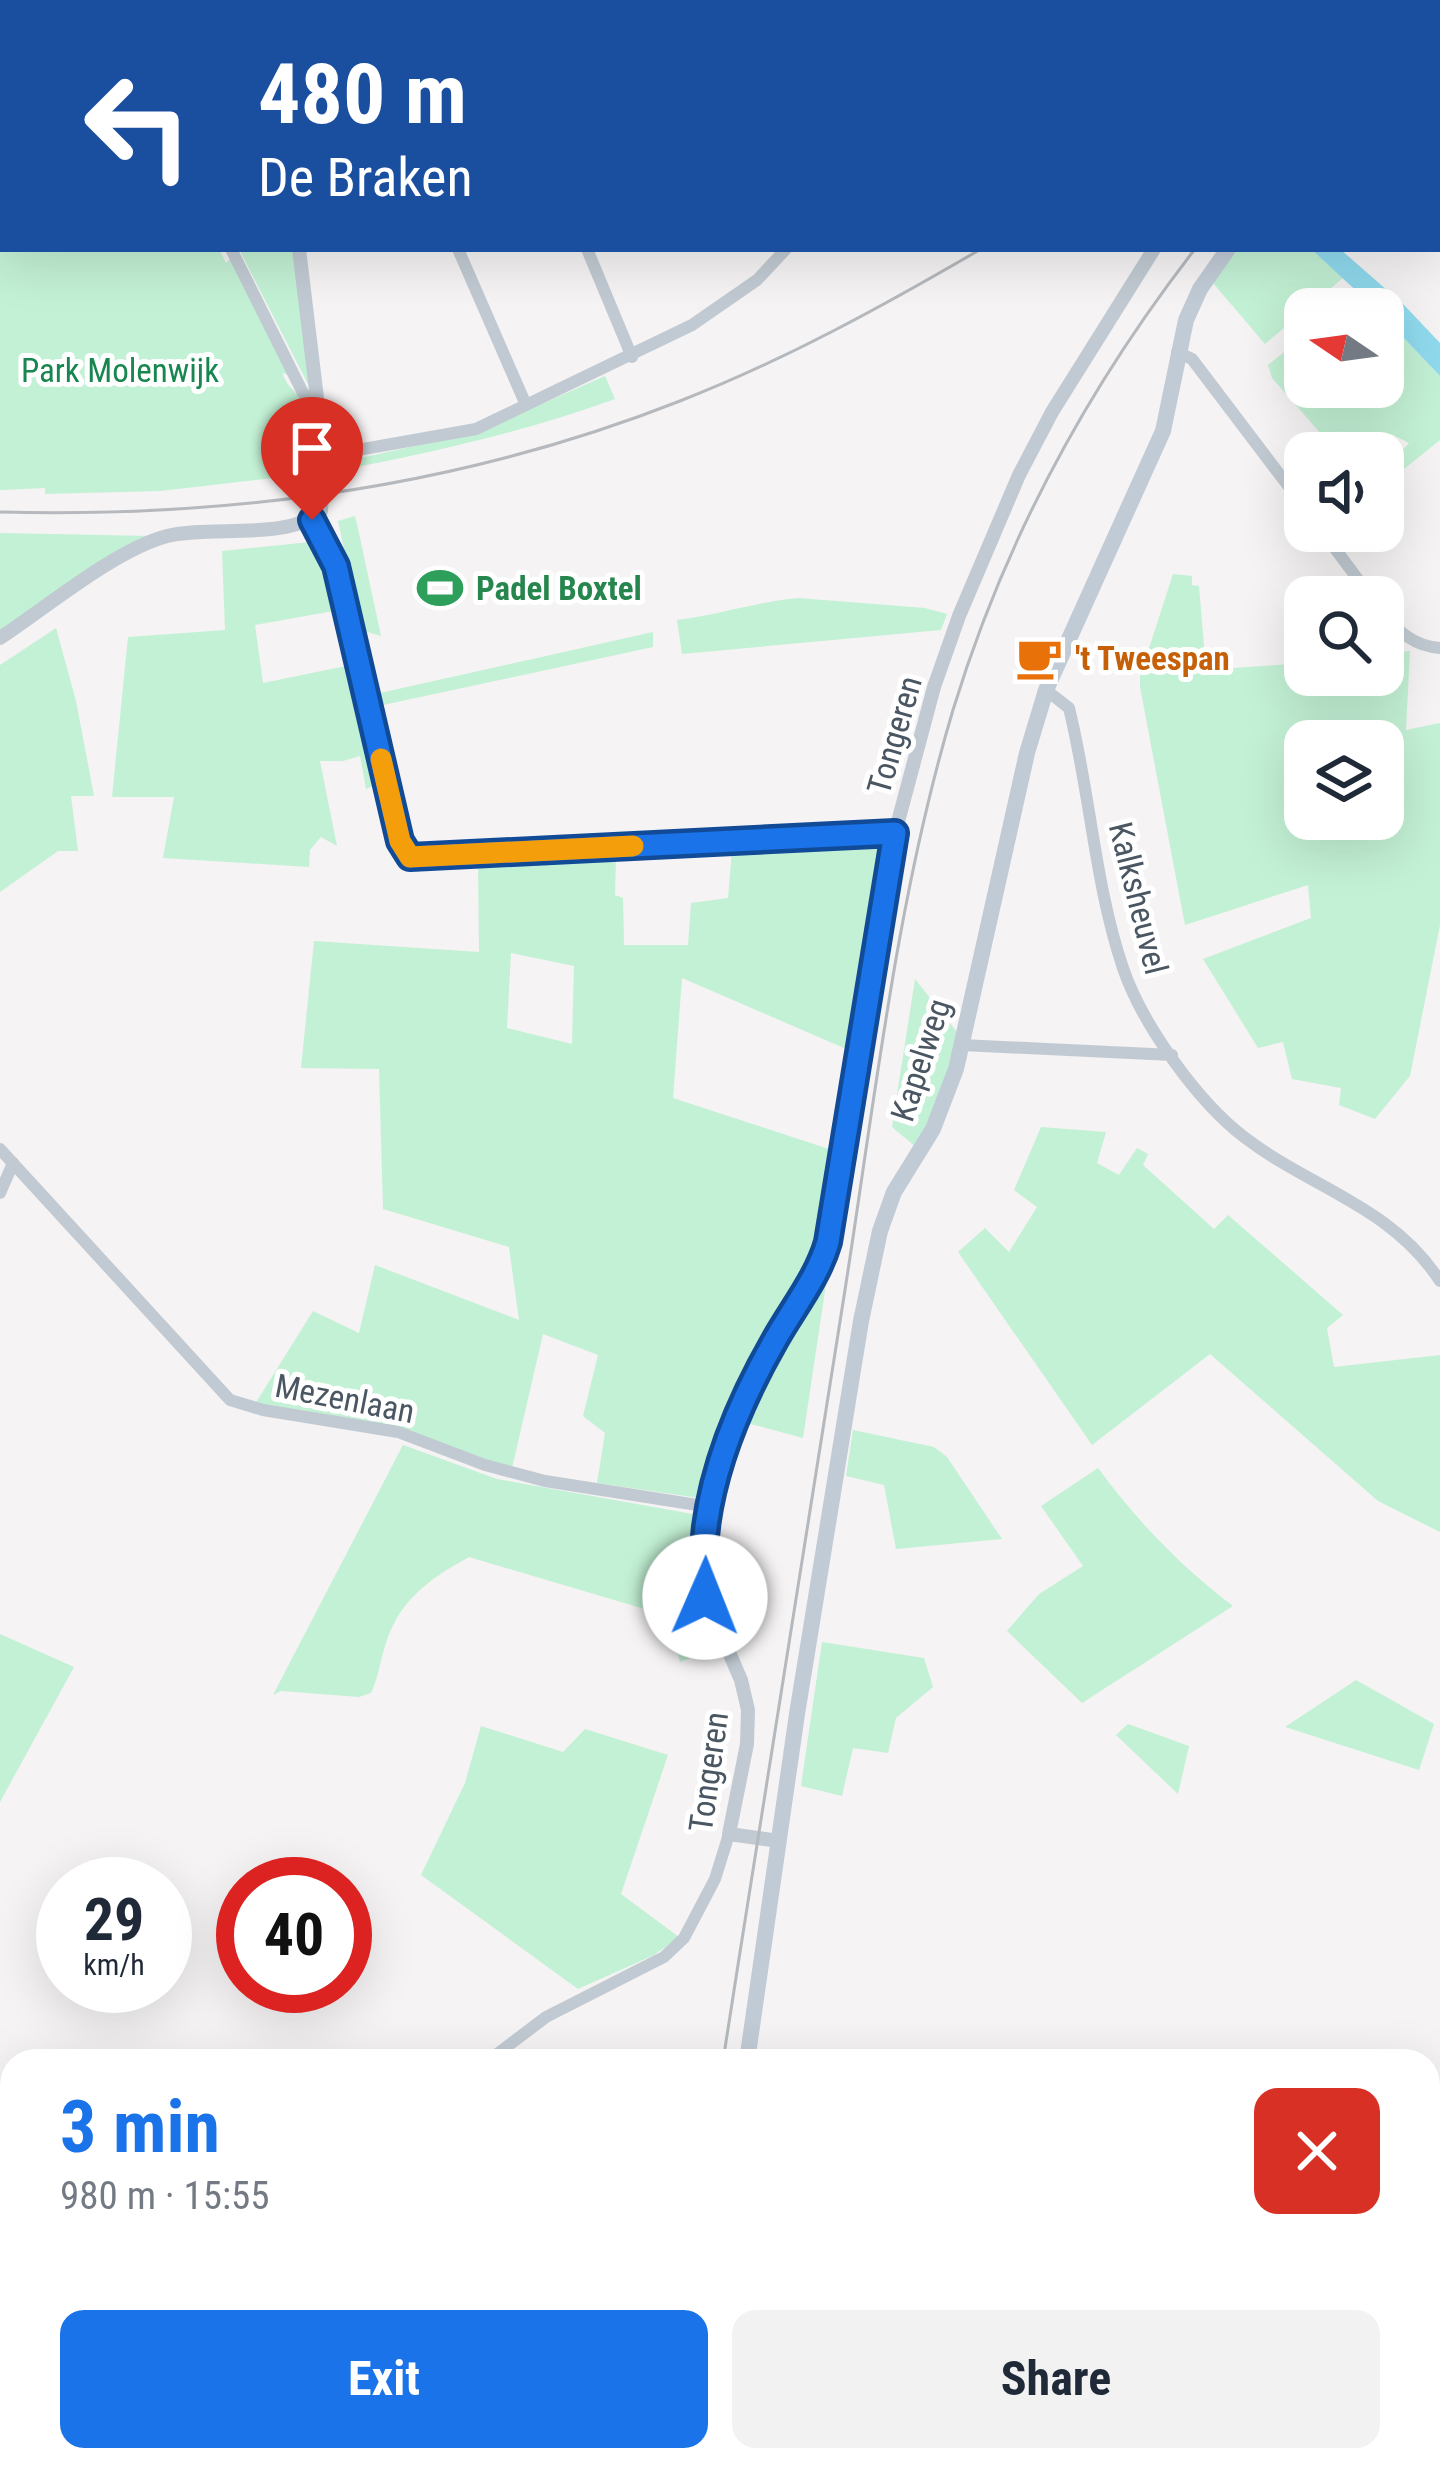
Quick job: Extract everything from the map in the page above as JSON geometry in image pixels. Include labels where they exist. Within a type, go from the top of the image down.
[{"type":"main road","name":"Kapelweg","points":[[749,2049],[861,1321],[880,1231],[894,1192],[933,1129],[962,1046],[1027,752],[1046,690],[1163,431],[1192,304],[1226,252]]},
{"type":"street","points":[[232,252],[303,393],[318,405]]},
{"type":"street","points":[[0,638],[147,542],[187,532],[292,526],[312,520],[323,507],[324,457],[299,252]]},
{"type":"street","points":[[459,252],[526,405]]},
{"type":"street","points":[[588,252],[632,357]]},
{"type":"street","points":[[324,457],[476,429],[632,357],[725,305],[784,252]]},
{"type":"street","name":"Tongeren","points":[[504,2049],[560,2008],[653,1963],[674,1947],[702,1908],[729,1834],[747,1744],[748,1710],[741,1680],[705,1597],[710,1507],[740,1409],[825,1253],[895,833],[934,687],[997,520],[1052,412],[1152,252]]},
{"type":"street","points":[[1178,352],[1192,359],[1284,480]]},
{"type":"street","points":[[312,520],[336,566],[400,841],[410,857],[895,833]]},
{"type":"street","points":[[1404,635],[1440,648]]},
{"type":"street","name":"Kalksheuvel","points":[[1046,690],[1069,708],[1124,973],[1172,1055],[1207,1103],[1239,1132],[1385,1221],[1414,1245],[1440,1281]]},
{"type":"street","points":[[962,1046],[1172,1055]]},
{"type":"street","name":"Mezenlaan","points":[[0,1149],[230,1400],[263,1410],[398,1432],[545,1481],[710,1507]]},
{"type":"street","points":[[0,1192],[14,1163]]},
{"type":"street","points":[[729,1834],[779,1841]]},
{"type":"green space","name":"Park Molenwijk","points":[[0,252],[220,252],[226,263],[232,257],[289,375],[282,373],[309,413],[316,473],[160,491],[45,494],[45,488],[0,490]]},
{"type":"green space","points":[[296,252],[311,390],[242,255]]},
{"type":"green space","points":[[1233,252],[1314,252],[1343,278],[1331,288],[1284,288],[1284,328],[1265,344],[1213,283]]},
{"type":"green space","points":[[1404,338],[1440,376],[1440,440],[1404,469],[1404,448],[1409,443],[1404,432],[1319,432],[1298,408],[1404,408]]},
{"type":"green space","points":[[1284,352],[1284,392],[1272,378],[1268,365]]},
{"type":"green space","points":[[605,376],[615,399],[476,441],[335,471],[347,461],[478,432]]},
{"type":"green space","points":[[355,516],[381,636],[361,630],[338,521]]},
{"type":"green space","points":[[0,533],[152,536],[0,632]]},
{"type":"green space","points":[[320,541],[339,610],[255,625],[263,683],[351,665],[378,784],[366,789],[360,756],[320,761],[337,846],[321,837],[310,850],[309,867],[163,858],[174,797],[112,797],[128,637],[225,630],[222,551]]},
{"type":"green space","points":[[1173,574],[1192,576],[1192,585],[1199,586],[1206,670],[1284,664],[1284,696],[1404,696],[1404,652],[1410,651],[1406,730],[1440,723],[1440,925],[1410,1076],[1375,1119],[1339,1105],[1341,1088],[1292,1079],[1283,1042],[1258,1048],[1203,959],[1311,918],[1308,885],[1185,925],[1140,687]]},
{"type":"green space","points":[[798,598],[925,608],[947,614],[941,630],[682,654],[677,620]]},
{"type":"green space","points":[[56,628],[94,796],[71,796],[78,851],[58,851],[0,892],[0,665]]},
{"type":"green space","points":[[653,632],[653,647],[383,705],[380,693]]},
{"type":"green space","points":[[883,844],[851,1051],[682,978],[673,1098],[835,1151],[817,1261],[706,1499],[597,1483],[605,1433],[583,1416],[598,1355],[543,1334],[512,1468],[374,1422],[255,1404],[313,1311],[359,1333],[375,1265],[519,1320],[509,1247],[383,1209],[379,1069],[301,1068],[314,941],[479,952],[478,865],[616,858],[615,895],[623,898],[624,945],[688,945],[691,903],[728,898],[732,850]],"holes":[[[511,953],[574,966],[572,1044],[507,1028]]]},
{"type":"green space","points":[[915,979],[957,1032],[948,1075],[917,1148],[892,1127]]},
{"type":"green space","points":[[1041,1127],[1106,1132],[1097,1163],[1119,1175],[1137,1148],[1148,1154],[1143,1165],[1214,1229],[1228,1215],[1343,1315],[1327,1328],[1334,1367],[1440,1355],[1440,1532],[1378,1501],[1210,1354],[1092,1445],[958,1252],[985,1228],[1009,1252],[1037,1207],[1014,1190]]},
{"type":"green space","points":[[829,1264],[803,1438],[747,1423],[765,1380]]},
{"type":"green space","points":[[853,1430],[934,1447],[947,1457],[1002,1539],[896,1549],[884,1485],[846,1476]]},
{"type":"green space","points":[[403,1445],[497,1479],[704,1516],[693,1587],[718,1647],[680,1662],[668,1616],[469,1557],[428,1583],[398,1616],[371,1693],[359,1697],[281,1691],[273,1695]]},
{"type":"green space","points":[[1098,1468],[1160,1542],[1233,1606],[1082,1703],[1007,1631],[1039,1594],[1083,1566],[1041,1506]]},
{"type":"green space","points":[[0,1634],[74,1667],[0,1802]]},
{"type":"green space","points":[[822,1642],[924,1658],[933,1687],[896,1718],[888,1753],[853,1748],[842,1796],[801,1786]]},
{"type":"green space","points":[[1356,1680],[1434,1724],[1419,1770],[1285,1727]]},
{"type":"green space","points":[[1128,1724],[1189,1746],[1178,1794],[1116,1735]]},
{"type":"green space","points":[[481,1726],[563,1752],[585,1729],[668,1755],[621,1894],[679,1937],[654,1955],[578,1989],[421,1875],[465,1783]]},
{"type":"water","points":[[1314,252],[1343,252],[1385,288],[1353,288]]},
{"type":"water","points":[[1404,305],[1440,343],[1440,376],[1404,338]]},
{"type":"railway","points":[[0,512],[174,509],[260,502],[346,491],[515,455],[598,431],[758,368],[976,252]]},
{"type":"railway","points":[[725,2049],[888,1007],[933,783],[974,648],[1024,527],[1085,411],[1193,252]]},
{"type":"slow traffic","points":[[381,759],[400,841],[410,857],[633,846]]},
{"type":"place","name":"Padel Boxtel","points":[[440,588]]},
{"type":"place","name":"'t Tweespan","points":[[1039,658]]},
{"type":"route","points":[[312,520],[336,566],[400,841],[410,857],[895,833],[828,1242],[820,1266],[762,1363],[730,1436],[710,1507],[705,1597]]}]
